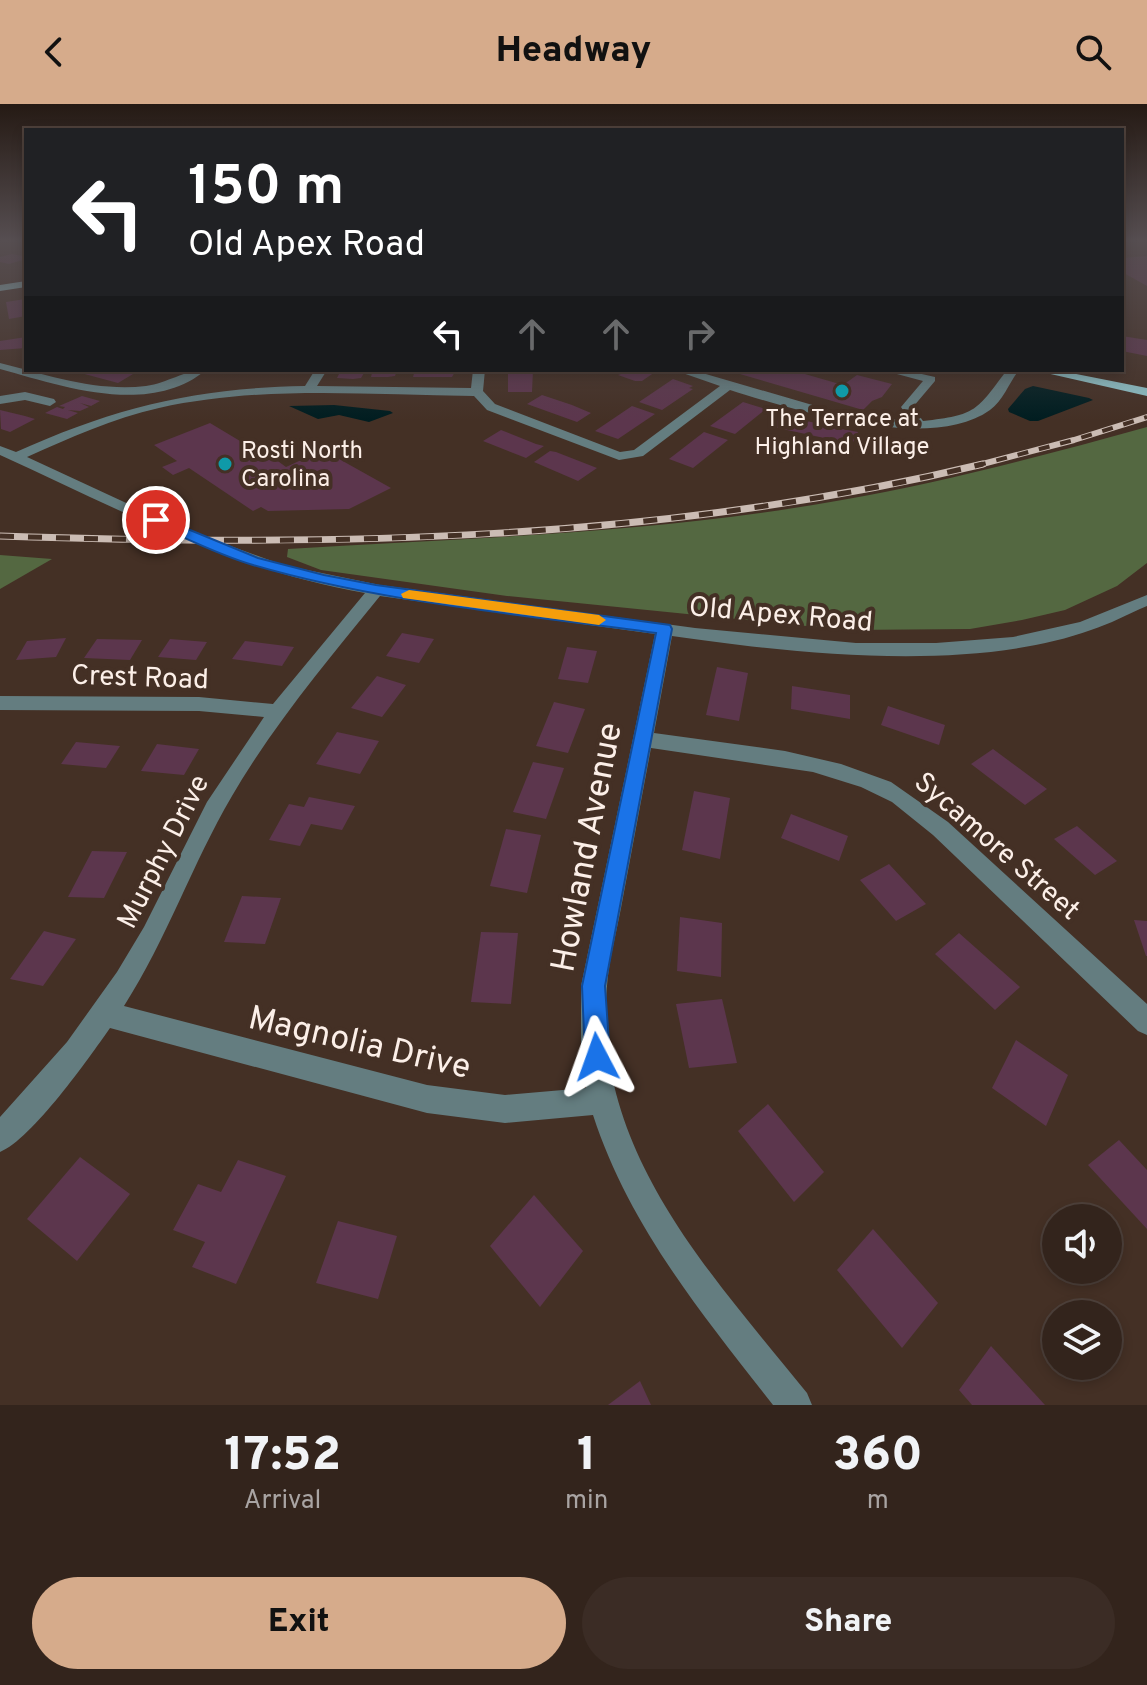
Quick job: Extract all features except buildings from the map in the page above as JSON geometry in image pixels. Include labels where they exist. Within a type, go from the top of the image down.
[{"type":"main road","points":[[1049,372],[1147,392]]},
{"type":"street","points":[[0,364],[17,357]]},
{"type":"street","points":[[0,364],[24,370]]},
{"type":"street","points":[[31,372],[106,393],[170,383],[195,372]]},
{"type":"street","points":[[308,392],[320,372]]},
{"type":"street","points":[[477,392],[479,372]]},
{"type":"street","points":[[687,372],[836,415],[919,424],[949,421],[980,411],[995,398],[1012,372]]},
{"type":"street","points":[[898,372],[931,379],[907,407],[919,424]]},
{"type":"street","points":[[17,457],[100,422],[159,404],[221,394],[308,392],[477,392],[491,407],[507,416],[605,453],[625,457],[638,453],[729,385]]},
{"type":"street","points":[[0,400],[25,396],[50,402]]},
{"type":"street","name":"Old Apex Road","points":[[0,450],[232,553],[278,569],[376,590],[665,629],[856,648],[972,647],[1027,640],[1094,624],[1147,600]]},
{"type":"street","name":"Murphy Drive","points":[[0,1138],[49,1085],[105,1014],[142,954],[214,808],[279,712],[376,590]]},
{"type":"street","name":"Howland Avenue","points":[[665,629],[594,986],[595,1036],[602,1100],[628,1169],[663,1229],[703,1288],[795,1405]]},
{"type":"street","name":"Crest Road","points":[[0,703],[199,704],[279,712]]},
{"type":"street","name":"Sycamore Street","points":[[642,739],[820,768],[869,781],[891,791],[917,807],[1147,1022]]},
{"type":"street","name":"Magnolia Drive","points":[[105,1014],[427,1099],[461,1105],[505,1109],[602,1100]]},
{"type":"green space","points":[[1147,427],[1147,563],[1117,586],[1065,610],[970,629],[846,630],[507,596],[321,570],[287,557],[288,549],[565,533],[773,511],[881,493],[957,476]]},
{"type":"green space","points":[[0,555],[52,559],[0,589]]},
{"type":"water","points":[[1033,386],[1093,400],[1038,421],[1009,412],[1008,409],[1025,389]]},
{"type":"water","points":[[334,405],[393,413],[369,422],[339,415],[318,419],[289,406]]},
{"type":"railway","points":[[981,464],[1147,417]]},
{"type":"railway","points":[[0,536],[247,540],[371,539],[494,533],[617,524],[740,510],[862,490],[981,464]]},
{"type":"railway","points":[[975,466],[981,464]]},
{"type":"slow traffic","points":[[409,594],[599,620]]},
{"type":"place","name":"The Terrace at Highland Village","points":[[842,391]]},
{"type":"place","name":"Rosti North Carolina","points":[[225,464]]},
{"type":"route","points":[[156,520],[253,561],[323,580],[665,629],[594,986],[597,1057]]}]
